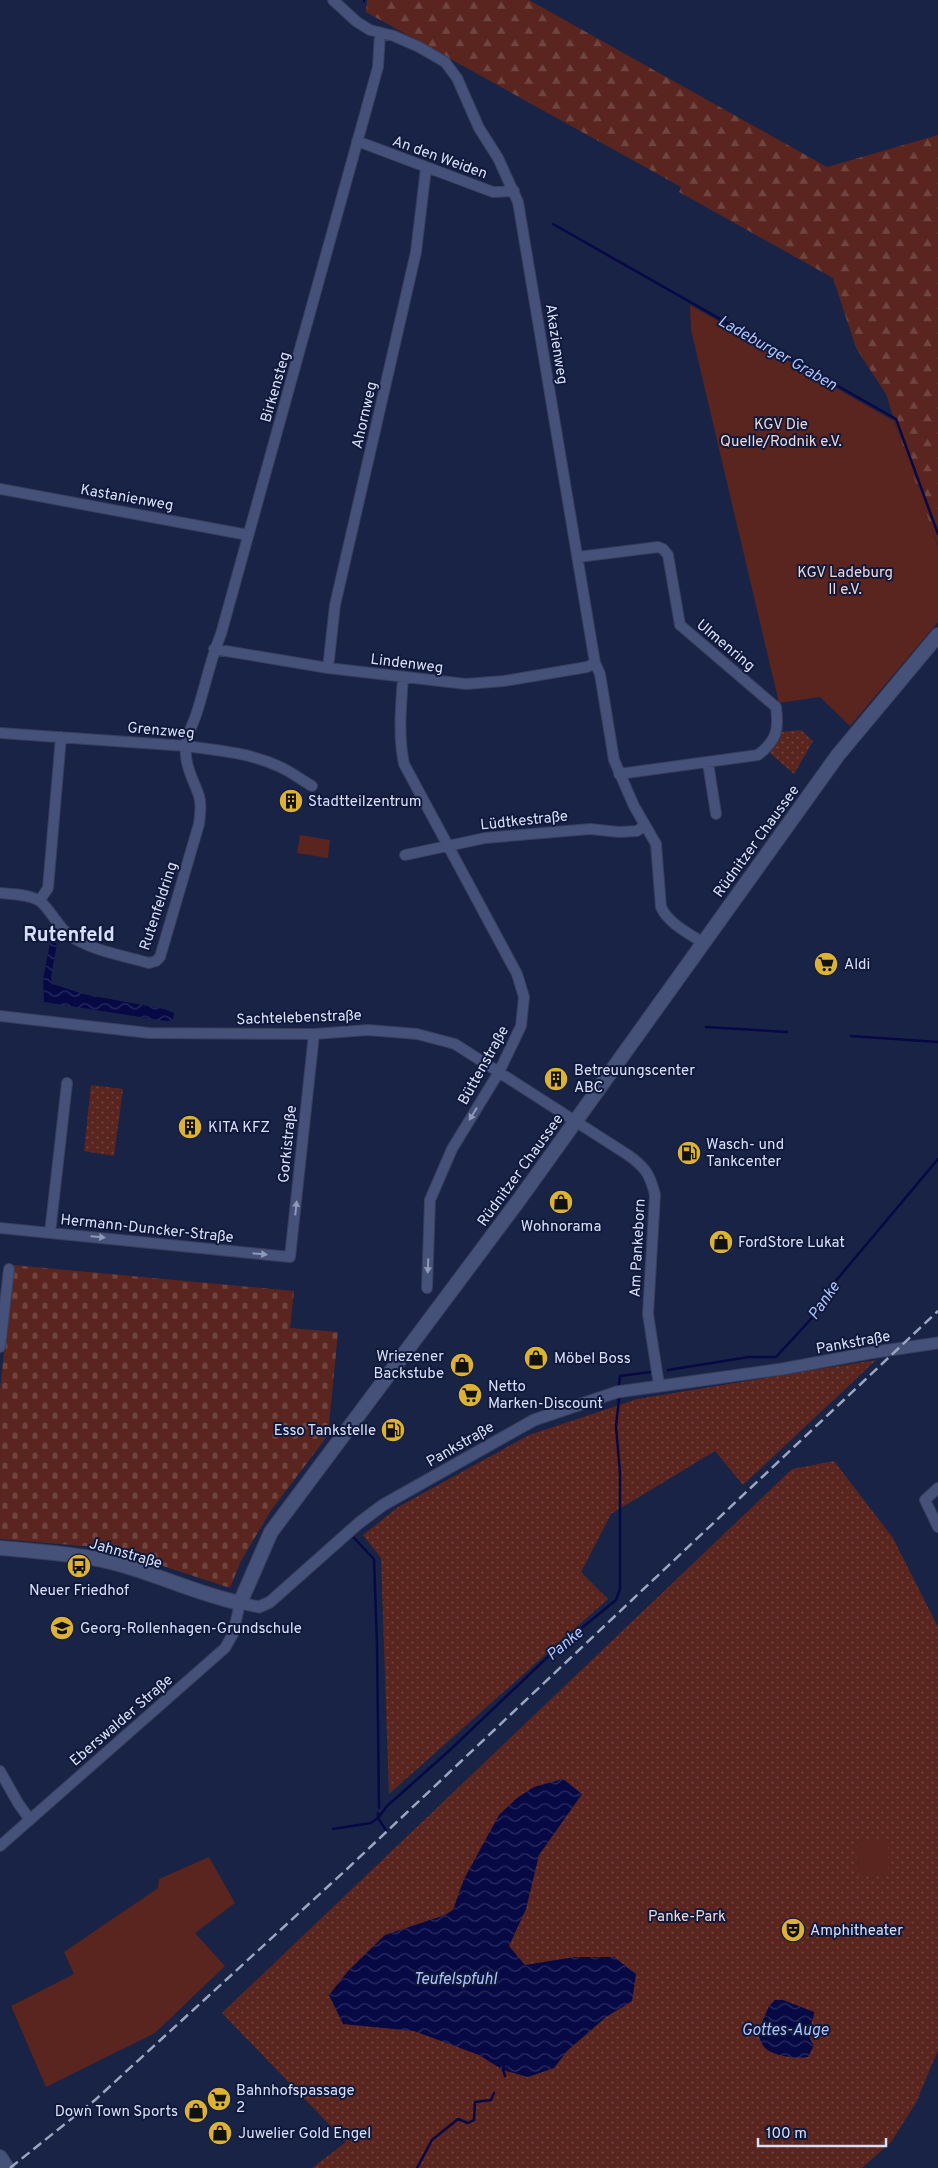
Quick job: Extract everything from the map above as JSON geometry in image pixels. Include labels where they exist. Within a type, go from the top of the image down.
[{"type":"main road","name":"Rüdnitzer Chaussee","points":[[240,1604],[271,1532],[576,1122],[702,942],[838,755],[934,639]]},
{"type":"main road","name":"Jahnstraße","points":[[0,1548],[103,1560],[210,1596],[240,1604]]},
{"type":"main road","points":[[0,2157],[7,2168]]},
{"type":"street","name":"Akazienweg","points":[[333,0],[356,22],[370,30],[419,46],[445,62],[457,78],[479,128],[498,158],[514,191],[518,202],[595,663],[600,674],[614,760],[644,825],[656,844],[661,907],[677,924],[702,942]]},
{"type":"street","name":"Birkensteg","points":[[186,746],[187,735],[196,715],[214,649],[221,634],[378,67],[380,32]]},
{"type":"street","name":"An den Weiden","points":[[357,141],[494,192],[514,191]]},
{"type":"street","name":"Ahornweg","points":[[328,668],[337,596],[416,252],[426,168]]},
{"type":"street","name":"Kastanienweg","points":[[0,490],[248,535]]},
{"type":"street","name":"Ulmenring","points":[[578,557],[658,547],[663,549],[668,555],[680,625],[776,707],[778,729],[767,748],[758,755],[619,774]]},
{"type":"street","name":"Lindenweg","points":[[214,649],[328,668],[466,684],[504,681],[587,667],[595,663]]},
{"type":"street","name":"Büttenstraße","points":[[403,677],[401,749],[404,764],[517,974],[524,997],[521,1026],[499,1072],[452,1149],[430,1200],[427,1288]]},
{"type":"street","name":"Grenzweg","points":[[0,733],[186,746],[260,759],[291,772],[312,786]]},
{"type":"street","points":[[0,893],[23,895],[40,900],[48,888],[61,737]]},
{"type":"street","name":"Rutenfeldring","points":[[40,900],[57,924],[68,935],[82,943],[149,964],[160,957],[199,824],[201,809],[199,796],[187,766],[186,746]]},
{"type":"street","points":[[708,763],[716,814]]},
{"type":"street","name":"Lüdtkestraße","points":[[405,855],[485,838],[590,829],[619,832],[636,831],[644,825]]},
{"type":"street","name":"Sachtelebenstraße","points":[[0,1016],[149,1033],[201,1035],[314,1034],[368,1030],[417,1034],[455,1044],[576,1122]]},
{"type":"street","name":"Gorkistraße","points":[[290,1257],[314,1034]]},
{"type":"street","points":[[50,1233],[67,1083]]},
{"type":"street","name":"Am Pankeborn","points":[[576,1122],[641,1164],[651,1177],[655,1194],[648,1314],[659,1385]]},
{"type":"street","name":"Hermann-Duncker-Straße","points":[[0,1228],[290,1257]]},
{"type":"street","points":[[0,1348],[9,1269]]},
{"type":"street","name":"Pankstraße","points":[[240,1604],[259,1607],[270,1602],[359,1523],[383,1505],[512,1431],[542,1417],[609,1395],[659,1385],[782,1369],[938,1343]]},
{"type":"street","points":[[938,1488],[924,1500],[938,1528]]},
{"type":"street","name":"Eberswalder Straße","points":[[0,1846],[225,1648],[232,1634],[240,1604]]},
{"type":"street","points":[[0,1771],[18,1804],[30,1820]]},
{"type":"green space","points":[[367,0],[529,0],[827,167],[938,135],[938,545],[917,491],[886,394],[856,348],[833,278],[679,192],[681,187],[366,12]]},
{"type":"green space","name":"KGV Ladeburg II e.V.","points":[[690,305],[894,421],[938,547],[938,622],[850,726],[820,697],[779,703],[691,330]]},
{"type":"green space","points":[[801,730],[813,741],[794,774],[770,753],[779,741],[782,732]]},
{"type":"green space","points":[[300,835],[330,840],[328,858],[297,853]]},
{"type":"green space","points":[[91,1085],[123,1089],[114,1156],[84,1151]]},
{"type":"green space","points":[[13,1265],[294,1291],[290,1328],[338,1332],[328,1435],[270,1512],[241,1561],[230,1588],[108,1548],[0,1539],[0,1390]]},
{"type":"green space","points":[[876,1360],[743,1485],[715,1451],[611,1514],[581,1572],[608,1599],[389,1794],[381,1558],[363,1535],[398,1507],[529,1435],[637,1399]]},
{"type":"green space","name":"Panke-Park","points":[[834,1461],[893,1538],[938,1627],[938,2050],[916,2103],[891,2142],[862,2168],[312,2168],[346,2142],[222,2013],[792,1469]]},
{"type":"green space","points":[[857,1839],[888,1839],[888,1875],[857,1875]]},
{"type":"green space","points":[[209,1857],[235,1903],[195,1933],[225,1966],[155,2033],[46,2087],[11,2006],[74,1974],[64,1952],[158,1888],[159,1879]]},
{"type":"water","points":[[53,941],[57,944],[51,977],[53,984],[83,994],[164,1009],[174,1013],[173,1020],[166,1021],[44,1002],[43,979],[50,943]]},
{"type":"water","name":"Teufelspfuhl","points":[[563,1779],[582,1794],[539,1855],[526,1909],[509,1946],[525,1965],[575,1957],[614,1957],[636,1974],[632,2001],[606,2017],[567,2051],[554,2068],[528,2077],[503,2070],[479,2055],[414,2031],[343,2024],[329,1995],[348,1971],[385,1935],[445,1915],[453,1910],[464,1879],[499,1815],[517,1798],[534,1787]]},
{"type":"water","name":"Gottes-Auge","points":[[775,2000],[783,2000],[814,2012],[809,2036],[814,2045],[808,2057],[797,2058],[778,2055],[764,2047],[758,2032],[769,2006]]},
{"type":"waterway","name":"Ladeburger Graben","points":[[553,224],[896,419],[938,534]]},
{"type":"waterway","points":[[706,1027],[787,1032]]},
{"type":"waterway","points":[[851,1036],[938,1042]]},
{"type":"waterway","name":"Panke","points":[[668,1370],[749,1357],[776,1357],[811,1319],[834,1283],[938,1159]]},
{"type":"waterway","name":"Panke","points":[[619,1385],[620,1376],[651,1372]]},
{"type":"waterway","name":"Panke","points":[[386,1830],[378,1818],[387,1806],[450,1750],[556,1649],[616,1600],[620,1589],[620,1473],[616,1426],[619,1399]]},
{"type":"waterway","points":[[354,1538],[374,1559],[379,1808]]},
{"type":"waterway","points":[[333,1829],[371,1823],[378,1818],[378,1813]]},
{"type":"waterway","name":"Panke","points":[[504,2066],[505,2076]]},
{"type":"waterway","name":"Panke","points":[[417,2168],[432,2140],[458,2119],[468,2123],[474,2120],[475,2102],[491,2100],[494,2093]]},
{"type":"railway","points":[[10,2168],[95,2100],[347,1869],[938,1311]]},
{"type":"place","name":"Stadtteilzentrum","points":[[291,801]]},
{"type":"place","name":"Aldi","points":[[826,964]]},
{"type":"place","name":"Betreuungscenter ABC","points":[[556,1079]]},
{"type":"place","name":"KITA KFZ","points":[[190,1127]]},
{"type":"place","name":"Wasch- und Tankcenter","points":[[689,1153]]},
{"type":"place","name":"Wohnorama","points":[[561,1202]]},
{"type":"place","name":"FordStore Lukat","points":[[721,1242]]},
{"type":"place","name":"Möbel Boss","points":[[536,1358]]},
{"type":"place","name":"Wriezener Backstube","points":[[462,1365]]},
{"type":"place","name":"Netto Marken-Discount","points":[[470,1395]]},
{"type":"place","name":"Esso Tankstelle","points":[[393,1430]]},
{"type":"place","name":"Neuer Friedhof","points":[[79,1566]]},
{"type":"place","name":"Georg-Rollenhagen-Grundschule","points":[[62,1628]]},
{"type":"place","name":"Amphitheater","points":[[793,1930]]},
{"type":"place","name":"Bahnhofspassage 2","points":[[219,2099]]},
{"type":"place","name":"Down Town Sports","points":[[196,2111]]},
{"type":"place","name":"Juwelier Gold Engel","points":[[220,2133]]},
{"type":"district","name":"Rutenfeld","points":[[69,934]]},
{"type":"park label","name":"KGV Die Quelle/Rodnik e.V.","points":[[781,432]]}]
